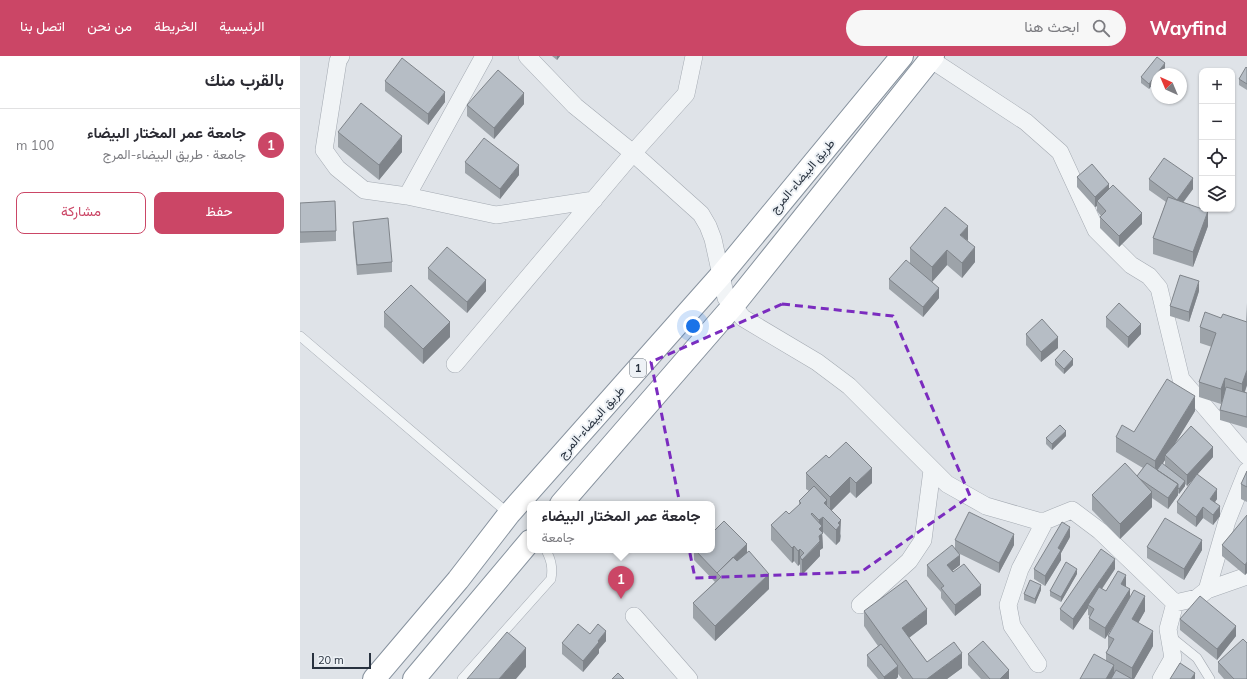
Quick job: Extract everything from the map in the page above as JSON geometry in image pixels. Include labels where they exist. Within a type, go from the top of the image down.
[{"type":"highway","name":"طريق البيضاء-المرج","points":[[374,679],[458,580],[509,514],[722,274],[902,56]]},
{"type":"highway","points":[[564,501],[732,307],[932,58]]},
{"type":"highway","points":[[414,679],[527,545]]},
{"type":"street","points":[[341,56],[338,61],[324,150],[337,168],[364,190],[407,196],[496,215],[594,200]]},
{"type":"street","points":[[407,196],[484,56]]},
{"type":"street","points":[[527,56],[575,106],[633,153],[701,214],[713,239],[722,274],[721,282],[726,298],[732,307],[751,324],[817,362],[849,386],[947,484],[986,506],[1038,521],[1045,521],[1072,510],[1100,531],[1174,603]]},
{"type":"street","points":[[454,364],[633,153],[686,94],[694,56]]},
{"type":"street","points":[[932,58],[1026,122],[1060,152],[1096,230],[1131,265],[1156,281],[1160,288],[1181,379],[1247,456]]},
{"type":"street","points":[[860,605],[909,561],[923,540],[932,470]]},
{"type":"street","points":[[1206,590],[1227,521],[1247,471]]},
{"type":"street","points":[[1038,664],[1012,626],[1008,605],[1020,568],[1045,521]]},
{"type":"street","points":[[1174,603],[1197,598],[1206,590],[1247,576]]},
{"type":"street","points":[[1161,679],[1173,658],[1168,629],[1174,603]]},
{"type":"street","points":[[634,616],[689,679]]},
{"type":"lane","points":[[300,336],[509,514]]},
{"type":"lane","points":[[462,679],[551,579],[552,568],[547,553]]},
{"type":"lane","points":[[1169,636],[1197,658],[1210,679]]},
{"type":"highlighted area","points":[[782,304],[893,316],[970,496],[861,572],[695,578],[651,362]]},
{"type":"building","points":[[1157,57],[1165,63],[1161,68],[1151,68],[1151,81],[1149,84],[1141,77]]},
{"type":"building","points":[[402,58],[445,92],[428,114],[385,81]]},
{"type":"building","points":[[1246,67],[1247,68],[1247,84],[1239,79]]},
{"type":"building","points":[[498,70],[524,93],[494,128],[467,105]]},
{"type":"building","points":[[361,103],[402,136],[379,165],[338,132]]},
{"type":"building","points":[[484,138],[519,165],[500,189],[465,162]]},
{"type":"building","points":[[1164,158],[1193,178],[1177,200],[1149,179]]},
{"type":"building","points":[[1092,164],[1109,184],[1095,197],[1077,177]]},
{"type":"building","points":[[1113,185],[1142,213],[1119,236],[1100,217],[1106,211],[1097,201]]},
{"type":"building","points":[[1168,197],[1199,208],[1199,212],[1208,212],[1193,252],[1153,238]]},
{"type":"building","points":[[335,201],[336,231],[300,232],[300,203]]},
{"type":"building","points":[[945,207],[968,226],[960,235],[975,247],[962,263],[947,250],[932,267],[910,248]]},
{"type":"building","points":[[388,218],[392,262],[357,265],[353,222]]},
{"type":"building","points":[[447,247],[486,280],[467,302],[428,268]]},
{"type":"building","points":[[906,260],[939,288],[923,307],[889,279]]},
{"type":"building","points":[[1180,275],[1199,281],[1189,312],[1170,306]]},
{"type":"building","points":[[411,285],[450,322],[423,349],[384,312]]},
{"type":"building","points":[[1119,303],[1141,324],[1128,337],[1106,317]]},
{"type":"building","points":[[1205,312],[1221,318],[1223,314],[1247,322],[1247,370],[1242,384],[1225,378],[1221,389],[1199,382],[1216,333],[1200,327]]},
{"type":"building","points":[[1042,319],[1058,337],[1041,352],[1026,334]]},
{"type":"building","points":[[1064,350],[1073,359],[1064,369],[1055,360]]},
{"type":"building","points":[[1167,379],[1195,396],[1155,461],[1116,437],[1122,425],[1134,432]]},
{"type":"building","points":[[1226,387],[1247,393],[1247,417],[1220,410]]},
{"type":"building","points":[[1060,425],[1066,431],[1052,444],[1046,438]]},
{"type":"building","points":[[1191,426],[1213,447],[1187,475],[1165,455]]},
{"type":"building","points":[[846,442],[872,468],[856,483],[850,477],[830,497],[806,473],[826,455],[829,458]]},
{"type":"building","points":[[1125,463],[1152,492],[1120,524],[1092,495]]},
{"type":"building","points":[[1147,463],[1178,484],[1168,498],[1137,476]]},
{"type":"building","points":[[1162,463],[1185,481],[1179,489],[1178,484],[1157,470]]},
{"type":"building","points":[[1247,471],[1247,487],[1241,484]]},
{"type":"building","points":[[1197,474],[1217,489],[1210,499],[1220,506],[1213,515],[1203,507],[1196,517],[1177,502]]},
{"type":"building","points":[[814,486],[827,500],[824,503],[841,520],[838,523],[840,525],[836,530],[823,517],[819,520],[812,513],[811,514],[822,526],[819,529],[823,533],[819,536],[820,541],[802,560],[800,557],[804,553],[800,549],[798,551],[794,546],[792,548],[771,525],[786,511],[789,514],[801,503],[799,501]]},
{"type":"building","points":[[969,512],[1014,534],[999,563],[955,540]]},
{"type":"building","points":[[1247,515],[1247,562],[1245,565],[1222,545]]},
{"type":"building","points":[[1165,518],[1202,540],[1184,569],[1147,547]]},
{"type":"building","points":[[724,521],[747,544],[717,573],[698,553],[715,553],[715,530]]},
{"type":"building","points":[[1062,522],[1070,527],[1058,548],[1061,550],[1045,576],[1034,569]]},
{"type":"building","points":[[952,545],[960,555],[947,565],[953,572],[964,564],[981,585],[955,605],[941,588],[944,586],[927,565]]},
{"type":"building","points":[[1101,549],[1115,559],[1073,619],[1060,609]]},
{"type":"building","points":[[749,551],[769,574],[715,626],[693,603],[721,577],[717,573],[733,557],[737,561]]},
{"type":"building","points":[[1066,562],[1077,569],[1061,597],[1050,591]]},
{"type":"building","points":[[1118,571],[1126,575],[1121,584],[1130,589],[1105,628],[1089,618],[1094,609],[1088,605],[1099,587],[1106,591]]},
{"type":"building","points":[[906,580],[927,609],[902,628],[927,662],[954,642],[962,653],[927,679],[913,679],[864,611]]},
{"type":"building","points":[[1030,580],[1041,585],[1035,599],[1024,594]]},
{"type":"building","points":[[1134,590],[1145,596],[1132,619],[1153,631],[1132,668],[1106,653],[1114,639],[1108,636]]},
{"type":"building","points":[[1200,596],[1236,626],[1217,649],[1180,619]]},
{"type":"building","points":[[578,624],[590,634],[598,624],[606,631],[583,661],[562,643]]},
{"type":"building","points":[[507,632],[526,648],[499,679],[467,679]]},
{"type":"building","points":[[1243,639],[1247,643],[1247,679],[1234,679],[1218,662]]},
{"type":"building","points":[[983,641],[1009,670],[1000,679],[990,679],[968,654]]},
{"type":"building","points":[[881,644],[898,666],[884,677],[867,655]]},
{"type":"building","points":[[1094,654],[1114,665],[1106,679],[1080,679]]},
{"type":"building","points":[[1180,663],[1195,673],[1191,679],[1170,679]]},
{"type":"building","points":[[1116,670],[1132,679],[1111,679]]},
{"type":"building","points":[[618,673],[624,679],[612,679]]},
{"type":"place","name":"جامعة عمر المختار البيضاء","points":[[621,599]]}]
